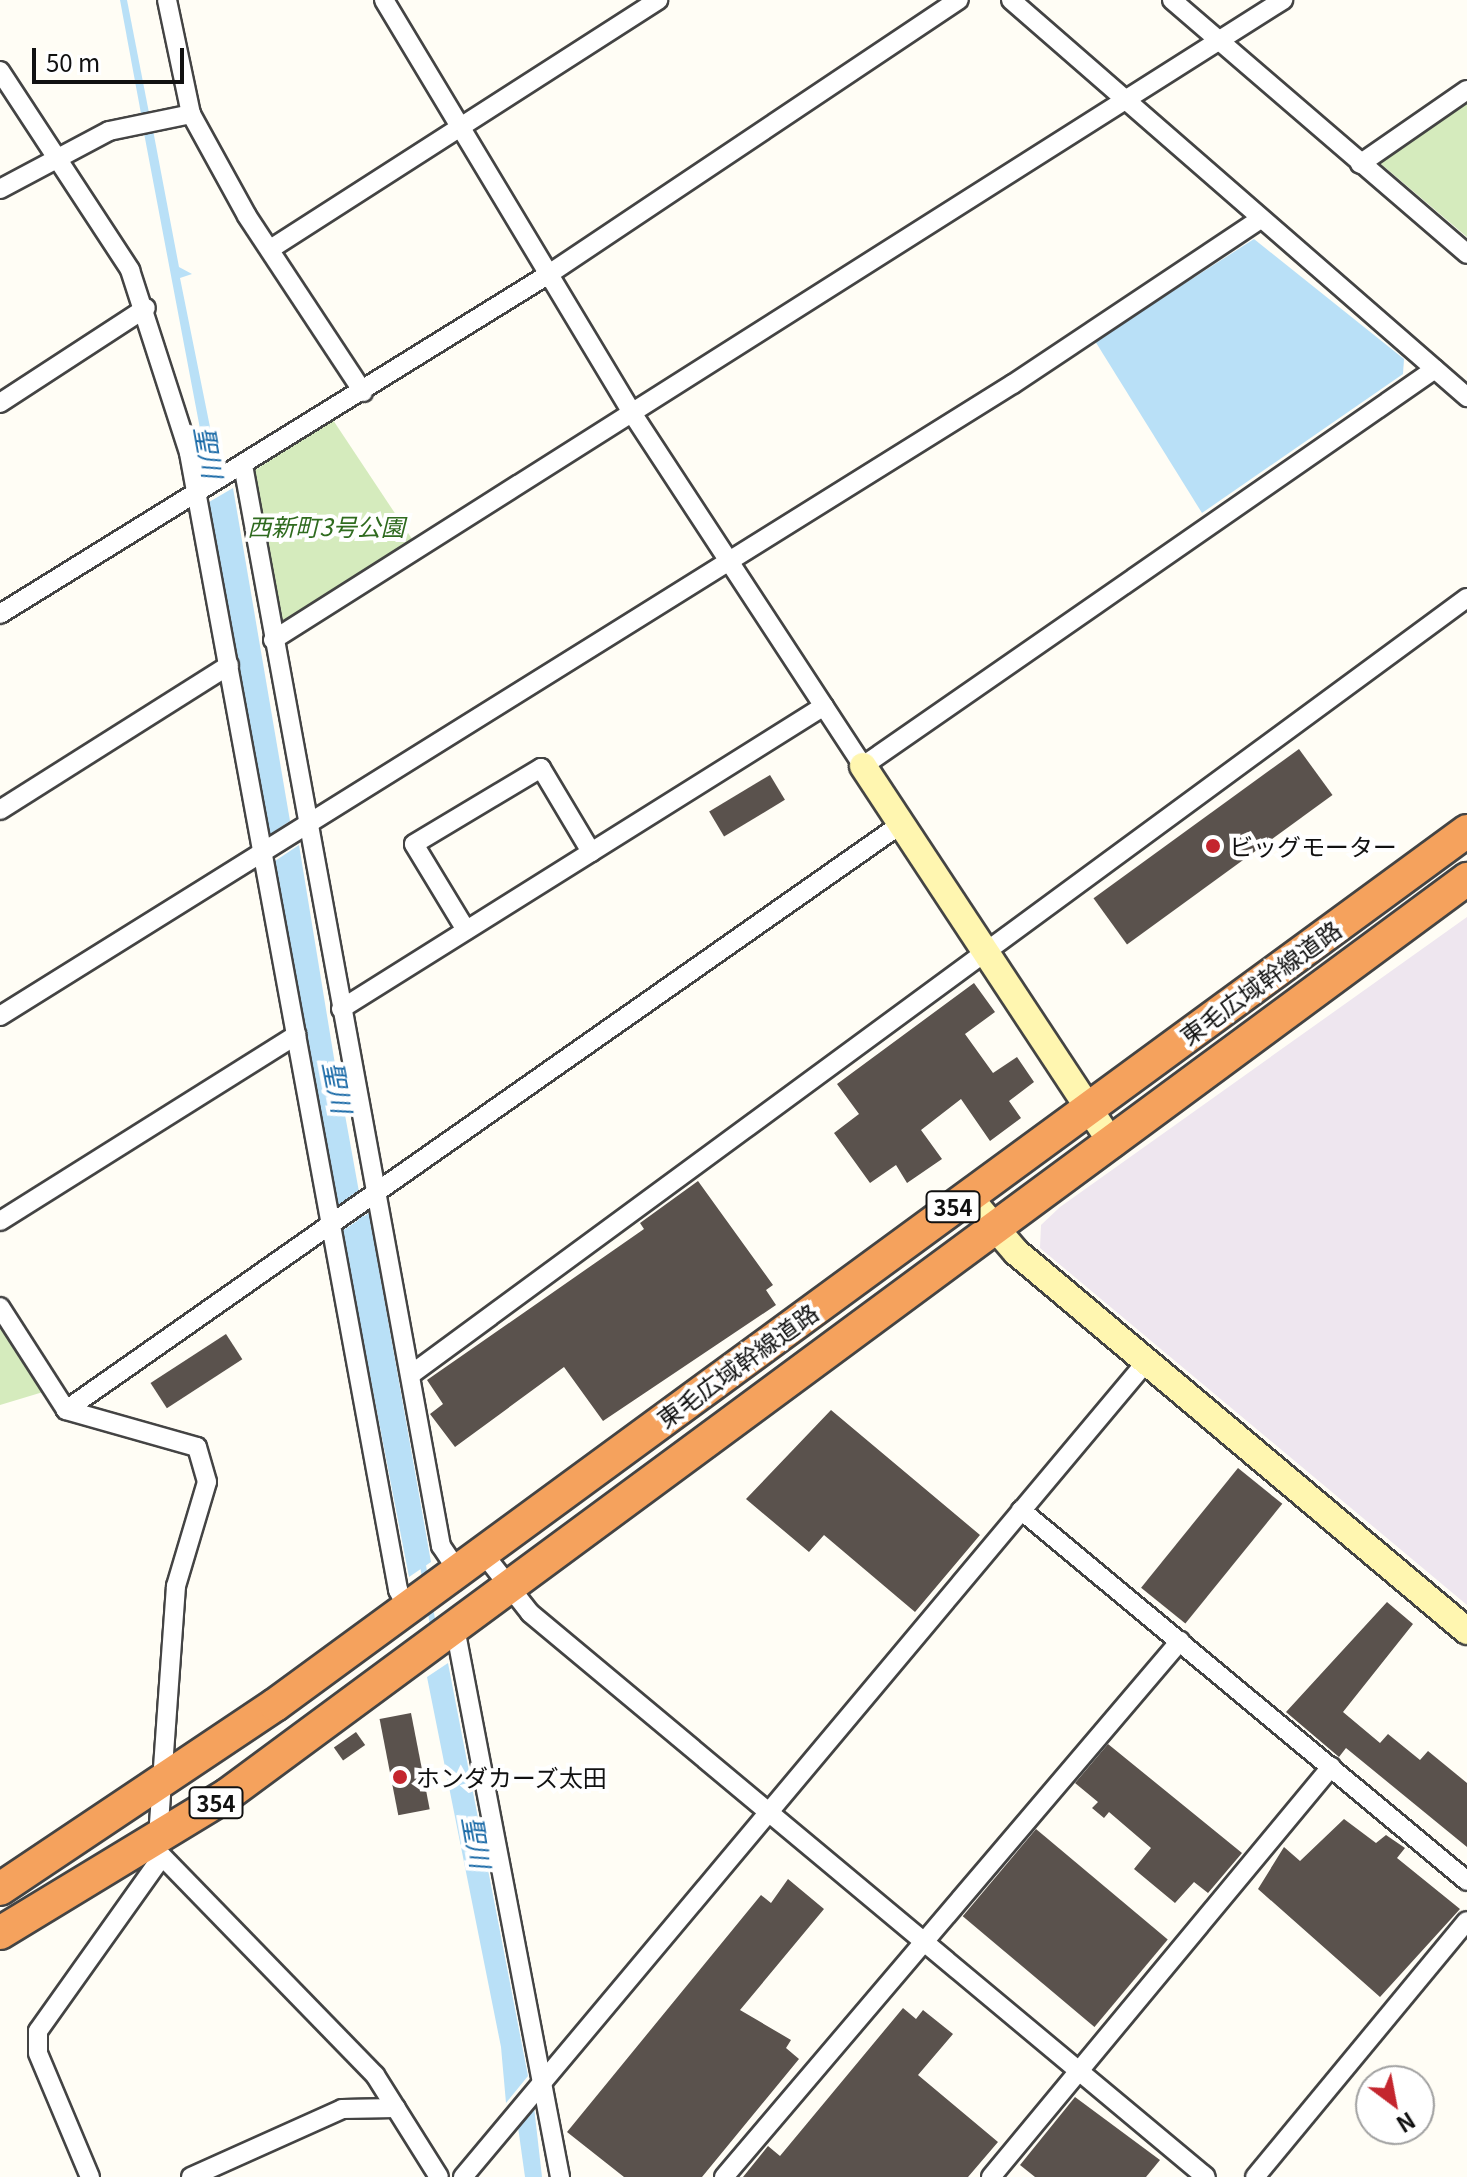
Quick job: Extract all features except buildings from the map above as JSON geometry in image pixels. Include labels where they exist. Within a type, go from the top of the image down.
[{"type":"highway","name":"東毛広域幹線道路","points":[[0,1889],[162,1786],[1467,831]]},
{"type":"highway","name":"東毛広域幹線道路","points":[[0,1933],[158,1851],[419,1654],[996,1231],[1467,879]]},
{"type":"street","points":[[167,0],[182,116],[272,248],[363,392]]},
{"type":"street","points":[[384,0],[459,130],[632,413],[1112,1144]]},
{"type":"street","points":[[272,248],[658,0]]},
{"type":"street","points":[[0,614],[549,274],[959,0]]},
{"type":"street","points":[[1011,0],[1123,102],[1467,397]]},
{"type":"street","points":[[1172,0],[1467,254]]},
{"type":"street","points":[[273,640],[1283,0]]},
{"type":"street","points":[[0,71],[130,270],[146,308],[200,492],[297,1035],[335,1219],[398,1590],[409,1606]]},
{"type":"street","points":[[1360,164],[1467,90]]},
{"type":"street","points":[[0,189],[56,154],[119,129],[182,116]]},
{"type":"street","points":[[0,1016],[302,824],[730,563],[1259,220]]},
{"type":"street","points":[[0,403],[146,308]]},
{"type":"street","points":[[863,766],[1435,369]]},
{"type":"street","points":[[235,470],[273,640],[302,824],[341,1009],[373,1192],[413,1373],[441,1546],[460,1569],[508,1589],[768,1812],[1206,2177]]},
{"type":"street","points":[[413,1373],[1467,598]]},
{"type":"street","points":[[0,810],[229,665]]},
{"type":"street","points":[[341,1009],[824,706]]},
{"type":"street","points":[[466,930],[414,844],[541,768],[591,852]]},
{"type":"street","points":[[66,1410],[901,824]]},
{"type":"street","points":[[0,1221],[297,1035]]},
{"type":"street","points":[[968,1196],[996,1231],[1467,1631]]},
{"type":"street","points":[[0,1307],[66,1410],[197,1447],[207,1482],[176,1586],[158,1851],[38,2031],[38,2053],[90,2177]]},
{"type":"street","points":[[463,2177],[1147,1361]]},
{"type":"street","points":[[1021,1510],[1467,1881]]},
{"type":"street","points":[[452,1630],[538,2085],[560,2177]]},
{"type":"street","points":[[724,2177],[1180,1641]]},
{"type":"street","points":[[991,2177],[1331,1767]]},
{"type":"street","points":[[158,1851],[375,2075],[439,2177]]},
{"type":"street","points":[[1255,2177],[1467,1921]]},
{"type":"street","points":[[191,2177],[342,2109],[396,2108]]},
{"type":"shaded area","points":[[1467,917],[1467,1605],[1040,1248],[1041,1225],[1060,1207]]},
{"type":"green space","points":[[1467,98],[1467,237],[1381,164],[1382,153]]},
{"type":"green space","name":"西新町3号公園","points":[[333,420],[418,548],[279,636],[252,472]]},
{"type":"green space","points":[[0,1307],[53,1389],[0,1405]]},
{"type":"water","points":[[120,0],[127,0],[150,118],[142,119]]},
{"type":"water","points":[[153,130],[179,267],[192,274],[180,278],[212,437],[226,465],[198,482],[201,434],[144,133]]},
{"type":"water","points":[[1254,239],[1404,359],[1403,374],[1202,513],[1095,341]]},
{"type":"water","points":[[233,488],[290,821],[266,837],[204,505]]},
{"type":"water","points":[[299,845],[356,1192],[336,1207],[275,861]]},
{"type":"water","points":[[369,1213],[431,1562],[409,1577],[342,1231]]},
{"type":"water","points":[[448,1663],[528,2076],[506,2103],[501,2047],[427,1677]]},
{"type":"water","points":[[534,2107],[542,2177],[525,2177],[518,2127]]},
{"type":"waterway","name":"聖川","points":[[334,1071],[362,1225]]},
{"type":"waterway","points":[[422,1559],[426,1583]]},
{"type":"waterway","points":[[429,1602],[434,1631]]},
{"type":"place","name":"ビッグモーター","points":[[1213,846]]},
{"type":"place","name":"ホンダカーズ太田","points":[[400,1777]]}]
